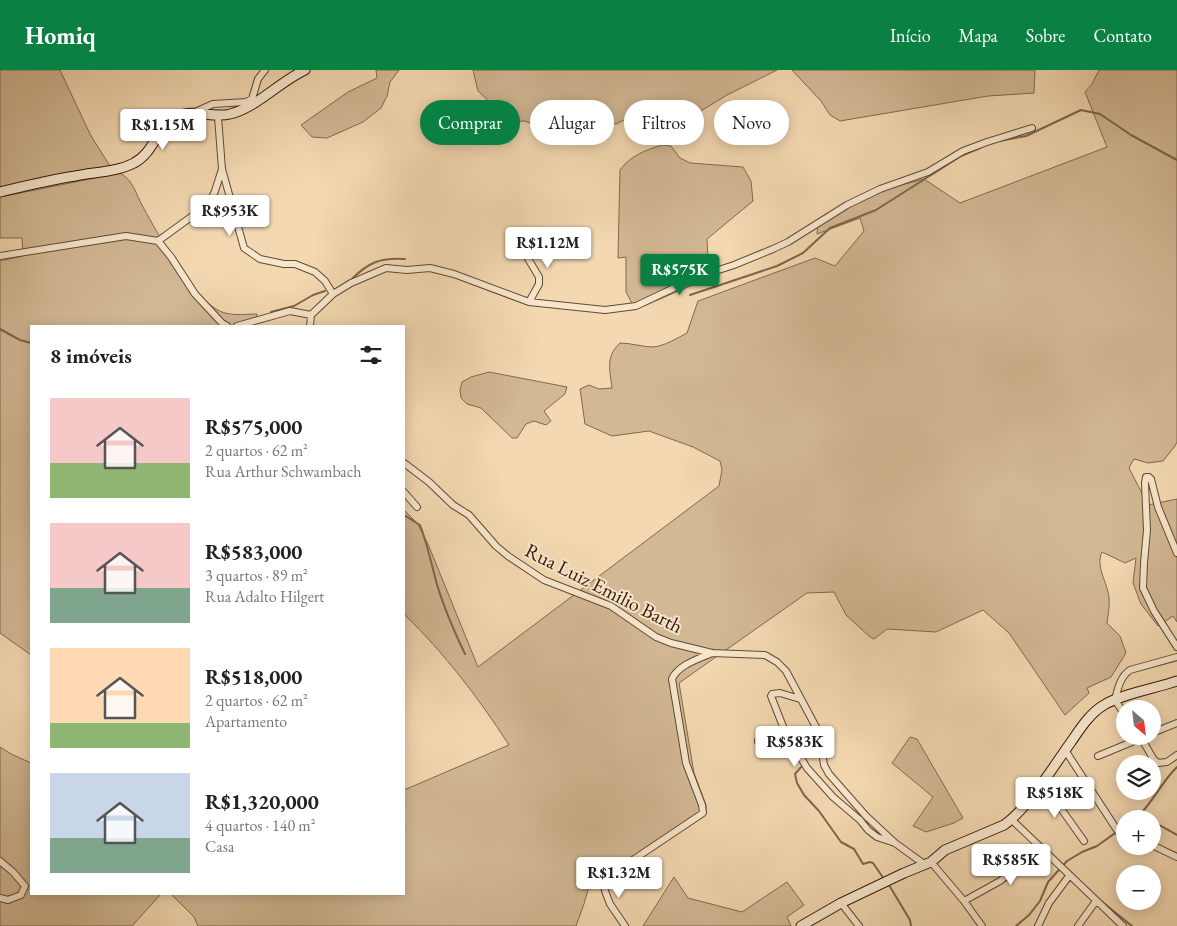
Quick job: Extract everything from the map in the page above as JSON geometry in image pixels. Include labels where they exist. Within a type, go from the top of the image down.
[{"type":"street","points":[[0,192],[56,179],[124,167],[136,162],[144,156],[171,120],[213,104],[246,102],[252,99],[258,79],[265,70]]},
{"type":"street","points":[[193,113],[218,117],[246,109],[293,76],[305,70]]},
{"type":"street","points":[[218,117],[222,169],[244,248],[260,259],[284,264],[295,264],[315,272],[325,281],[333,294]]},
{"type":"street","points":[[310,325],[311,315],[333,294],[351,282],[386,268],[407,270],[430,268],[454,274],[529,302],[605,310],[636,306],[697,277],[734,265],[788,242],[846,205],[880,189],[928,172],[963,151],[1032,128]]},
{"type":"street","points":[[158,242],[208,204],[215,191],[222,169]]},
{"type":"street","points":[[0,256],[126,236],[158,242],[171,257],[195,294],[224,325]]},
{"type":"street","points":[[517,240],[539,278],[539,284],[529,302]]},
{"type":"street","points":[[240,325],[290,311],[311,315]]},
{"type":"street","name":"Rua Luiz Emilio Barth","points":[[405,464],[429,482],[453,505],[468,515],[496,546],[544,580],[611,606],[656,637],[671,644],[712,653],[765,655],[783,666],[817,729],[824,765],[828,774],[866,816],[895,843],[927,863],[964,901],[982,926]]},
{"type":"street","points":[[1177,553],[1158,507],[1151,479],[1149,477],[1146,478],[1147,530],[1143,588],[1154,611],[1177,647]]},
{"type":"street","points":[[405,493],[418,507]]},
{"type":"street","points":[[625,926],[606,896],[604,886],[606,883],[618,870],[703,813],[702,805],[686,763],[672,679],[679,668],[712,653]]},
{"type":"street","points":[[1115,700],[1121,679],[1130,670],[1177,656]]},
{"type":"street","points":[[800,926],[841,903],[927,863],[946,850],[990,832],[1012,820],[1091,716],[1105,704],[1177,681]]},
{"type":"street","points":[[800,699],[780,693],[772,694],[771,696],[784,729],[807,768],[868,830],[877,836],[895,843]]},
{"type":"street","points":[[1161,729],[1177,723]]},
{"type":"street","points":[[758,741],[763,742],[784,729]]},
{"type":"street","points":[[1098,756],[1123,745]]},
{"type":"street","points":[[1146,745],[1154,760],[1158,763],[1167,762],[1177,755]]},
{"type":"street","points":[[1065,750],[1116,830]]},
{"type":"street","points":[[1040,785],[1057,803],[1084,841]]},
{"type":"street","points":[[1012,820],[1123,926]]},
{"type":"street","points":[[964,901],[1000,881],[1019,866],[1039,846]]},
{"type":"street","points":[[1161,849],[1177,856]]},
{"type":"street","points":[[0,862],[13,872],[25,886],[21,894],[8,900],[0,898]]},
{"type":"street","points":[[1038,926],[1049,903],[1069,876]]},
{"type":"street","points":[[1078,926],[1096,900]]},
{"type":"street","points":[[841,903],[859,926]]},
{"type":"shaded area","points":[[0,70],[60,70],[91,136],[110,166],[9,188],[0,186]]},
{"type":"shaded area","points":[[376,70],[399,70],[390,82],[387,96],[381,108],[363,122],[327,138],[312,137],[301,125],[348,92],[377,78]]},
{"type":"shaded area","points":[[473,70],[777,70],[719,100],[714,100],[714,103],[704,109],[704,100],[624,100],[624,120],[616,124],[614,124],[614,100],[530,100],[530,123],[520,121],[520,100],[488,100],[478,91]]},
{"type":"shaded area","points":[[792,70],[1035,70],[1034,93],[988,96],[840,121],[830,115],[821,101]]},
{"type":"shaded area","points":[[1099,70],[1177,70],[1177,442],[1163,461],[1148,463],[1134,459],[1129,468],[1148,505],[1177,499],[1177,622],[1173,616],[1158,626],[1141,604],[1133,583],[1136,558],[1125,563],[1102,552],[1100,563],[1109,601],[1107,623],[1120,636],[1126,653],[1111,677],[1087,688],[1089,693],[1065,715],[1009,633],[983,610],[936,632],[887,629],[874,639],[846,615],[834,592],[807,593],[679,683],[694,773],[706,805],[706,812],[617,874],[611,871],[599,880],[593,872],[576,926],[198,926],[194,917],[172,895],[405,895],[405,790],[509,745],[460,676],[405,615],[405,511],[417,523],[428,544],[478,667],[719,486],[722,470],[720,461],[693,447],[649,431],[612,436],[585,424],[580,389],[589,385],[599,389],[612,388],[610,359],[615,348],[620,343],[653,347],[671,342],[687,333],[698,301],[815,258],[835,266],[864,231],[860,218],[817,234],[818,223],[824,215],[847,203],[886,189],[924,179],[960,203],[1107,147],[1085,92],[1092,84]]},
{"type":"shaded area","points":[[663,145],[671,146],[680,158],[690,163],[743,167],[751,181],[753,201],[707,239],[709,278],[639,308],[634,307],[626,292],[626,257],[618,258],[620,170],[639,154]]},
{"type":"shaded area","points":[[120,173],[131,184],[149,218],[185,277],[206,301],[221,312],[257,314],[254,325],[30,325],[30,654],[0,633],[0,261],[23,256],[22,238],[0,238],[0,197]]},
{"type":"shaded area","points":[[489,372],[567,387],[565,394],[544,411],[551,421],[546,425],[534,421],[526,424],[517,438],[512,438],[481,408],[467,404],[461,398],[462,382],[471,377]]},
{"type":"shaded area","points":[[910,737],[917,739],[963,818],[926,832],[913,826],[933,797],[892,763]]},
{"type":"shaded area","points":[[0,747],[30,763],[30,895],[160,895],[132,926],[0,926]]},
{"type":"shaded area","points":[[674,877],[688,898],[742,912],[787,882],[804,905],[787,917],[791,926],[643,926]]},
{"type":"waterway","points":[[999,141],[1026,136],[1081,110],[1100,114],[1131,135],[1177,160]]},
{"type":"waterway","points":[[690,295],[777,266],[803,253],[830,228],[876,210],[961,156],[980,148]]},
{"type":"waterway","points":[[350,281],[374,262],[388,259],[405,259]]},
{"type":"waterway","points":[[271,312],[294,306],[313,295],[325,291]]},
{"type":"waterway","points":[[0,329],[20,340],[30,343]]},
{"type":"waterway","points":[[405,516],[420,525],[442,600],[465,654]]},
{"type":"waterway","points":[[802,766],[795,774],[797,783],[804,795],[819,811],[841,842],[854,849],[863,864],[873,863],[884,879]]},
{"type":"waterway","points":[[1144,810],[1177,767]]},
{"type":"waterway","points":[[1161,826],[1177,835]]},
{"type":"waterway","points":[[1016,926],[1029,915],[1040,901],[1048,882],[1067,861],[1097,846],[1116,832]]},
{"type":"waterway","points":[[889,885],[910,920],[911,926]]},
{"type":"waterway","points":[[1101,901],[1132,926]]}]
